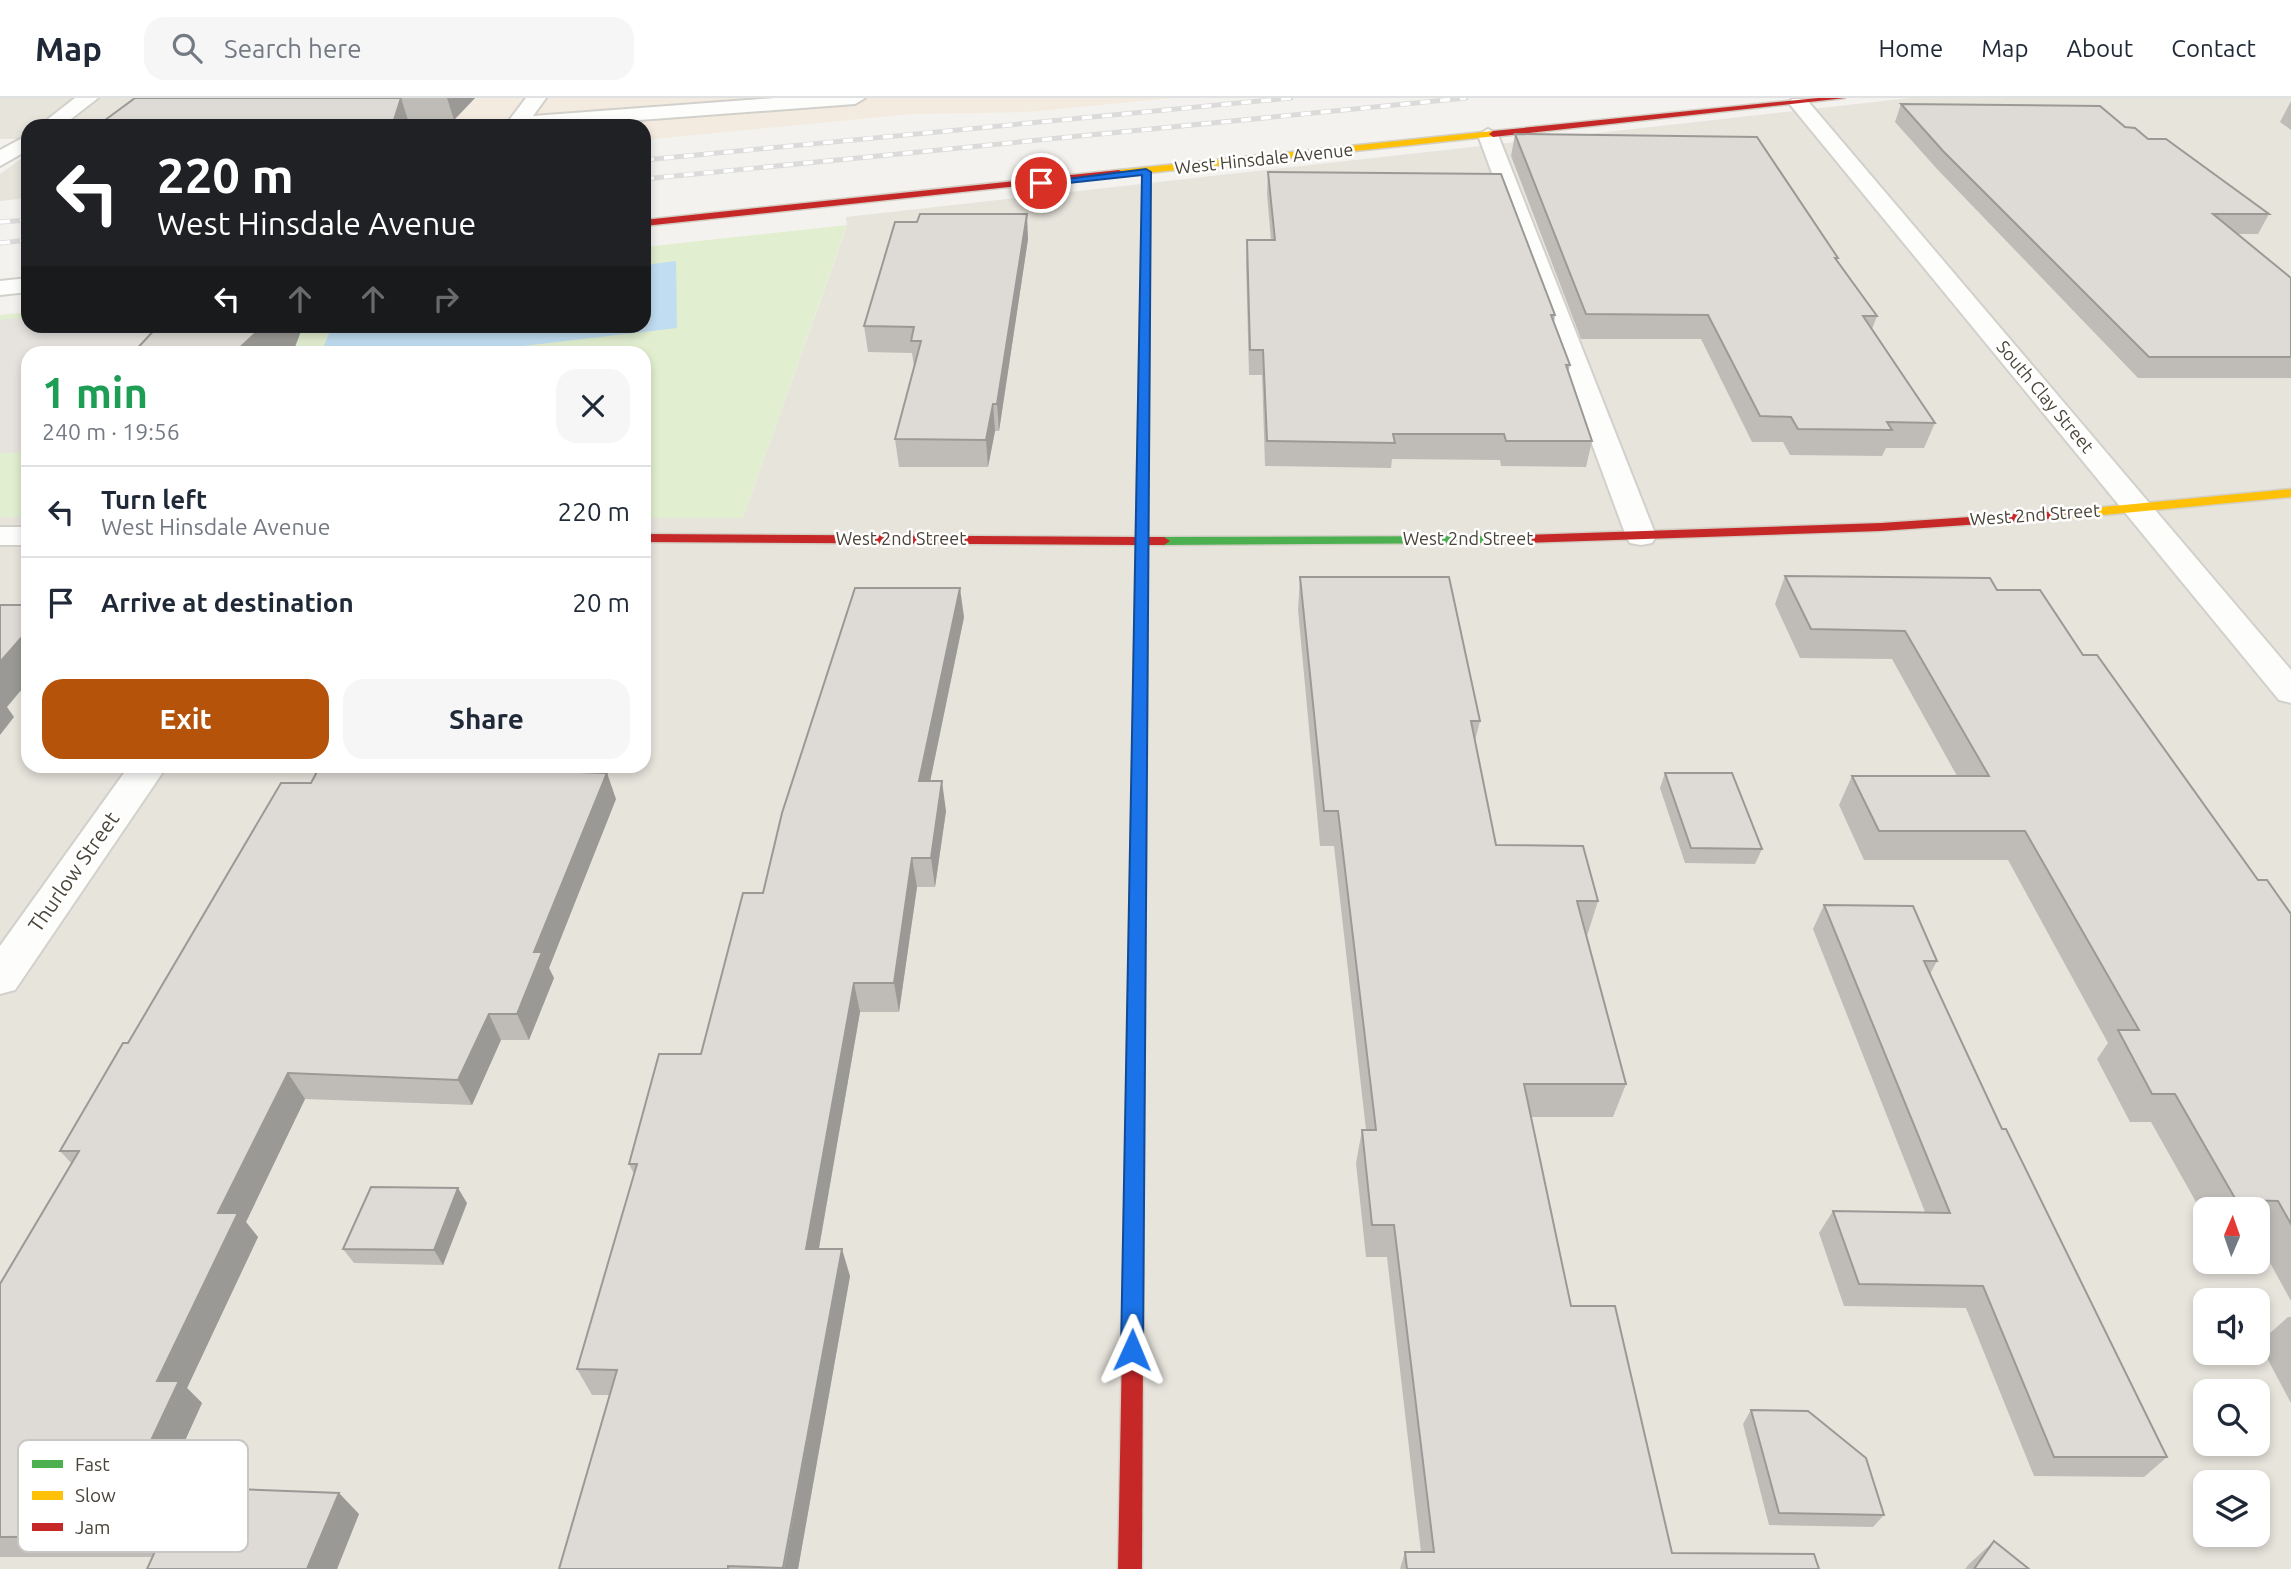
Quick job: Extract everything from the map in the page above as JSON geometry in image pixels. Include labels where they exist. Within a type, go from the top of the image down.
[{"type":"street","points":[[59,119],[89,98]]},
{"type":"street","points":[[520,119],[536,98]]},
{"type":"street","points":[[550,119],[664,105],[855,98]]},
{"type":"street","name":"West Hinsdale Avenue","points":[[651,222],[1841,98]]},
{"type":"street","name":"South Clay Street","points":[[1799,103],[2291,692]]},
{"type":"street","points":[[1488,135],[1641,536]]},
{"type":"street","points":[[0,160],[21,146]]},
{"type":"street","points":[[1129,1569],[1146,172]]},
{"type":"street","points":[[0,288],[21,286]]},
{"type":"street","name":"West 2nd Street","points":[[651,538],[1142,540],[1641,536],[1890,526],[2291,493]]},
{"type":"street","points":[[0,536],[21,536]]},
{"type":"street","name":"Thurlow Street","points":[[0,978],[144,773]]},
{"type":"shaded area","points":[[0,98],[328,98],[305,119],[21,119],[21,139],[0,139]]},
{"type":"shaded area","points":[[328,98],[1172,98],[1028,112],[912,114],[651,139],[651,119],[305,119]]},
{"type":"shaded area","points":[[1910,98],[2291,98],[2291,1569],[0,1569],[0,517],[21,517],[21,773],[651,773],[651,518],[743,518],[847,226],[846,217]]},
{"type":"shaded area","points":[[21,159],[21,199],[0,201],[0,174]]},
{"type":"shaded area","points":[[21,318],[21,333],[161,333],[149,346],[21,346],[21,452],[0,453],[0,320]]},
{"type":"green space","points":[[847,225],[743,518],[651,518],[651,346],[21,346],[21,517],[0,517],[0,315],[21,313],[21,333],[651,333],[651,246]]},
{"type":"water","points":[[676,261],[677,328],[651,331],[651,264]]},
{"type":"water","points":[[329,333],[634,333],[524,346],[324,346]]},
{"type":"building","points":[[135,98],[401,98],[394,119],[106,119]]},
{"type":"building","points":[[1901,104],[2100,106],[2125,127],[2135,128],[2148,139],[2166,139],[2269,214],[2213,214],[2291,278],[2291,357],[2149,357],[1943,151]]},
{"type":"building","points":[[1515,134],[1757,137],[1838,258],[1835,258],[1877,316],[1863,316],[1935,423],[1887,422],[1892,430],[1798,429],[1791,417],[1760,416],[1708,315],[1586,314]]},
{"type":"building","points":[[1268,172],[1501,174],[1555,315],[1551,315],[1570,365],[1566,365],[1592,441],[1506,441],[1504,434],[1393,434],[1395,443],[1267,441],[1263,350],[1250,350],[1247,240],[1275,240]]},
{"type":"building","points":[[920,214],[1027,214],[997,404],[993,404],[986,440],[895,439],[921,341],[911,341],[914,327],[864,326],[895,222],[917,222]]},
{"type":"building","points":[[152,333],[256,333],[242,346],[139,346]]},
{"type":"building","points":[[1785,576],[1990,578],[1997,590],[2040,590],[2083,655],[2097,655],[2258,880],[2267,880],[2291,914],[2291,1224],[2278,1201],[2270,1201],[2270,1197],[2234,1197],[2175,1094],[2152,1094],[2118,1030],[2139,1030],[2025,831],[1879,831],[1852,776],[1989,776],[1905,631],[1811,629]]},
{"type":"building","points":[[1300,577],[1449,577],[1480,721],[1471,721],[1496,845],[1583,846],[1598,901],[1577,901],[1626,1084],[1524,1084],[1571,1306],[1615,1306],[1672,1553],[1814,1554],[1819,1569],[1407,1569],[1405,1552],[1434,1552],[1394,1225],[1372,1225],[1362,1130],[1376,1130],[1338,811],[1324,811]]},
{"type":"building","points":[[855,588],[960,588],[919,781],[942,781],[931,858],[912,858],[894,983],[854,983],[806,1249],[842,1249],[783,1568],[728,1566],[728,1569],[559,1569],[617,1370],[577,1369],[637,1164],[629,1164],[659,1054],[701,1054],[743,893],[763,893],[782,813]]},
{"type":"building","points":[[0,605],[21,605],[21,638],[0,662]]},
{"type":"building","points":[[316,773],[607,773],[534,952],[542,952],[517,1014],[489,1014],[458,1080],[288,1073],[218,1213],[238,1213],[157,1381],[179,1381],[151,1440],[18,1440],[18,1537],[0,1537],[0,1284],[79,1151],[60,1151],[123,1043],[128,1043],[281,783],[311,783]]},
{"type":"building","points":[[1665,773],[1732,773],[1762,849],[1691,848]]},
{"type":"building","points":[[1824,905],[1913,906],[1937,961],[1924,961],[2002,1129],[2006,1129],[2167,1457],[2054,1457],[1983,1286],[1859,1284],[1833,1211],[1950,1213]]},
{"type":"building","points":[[371,1187],[458,1188],[434,1250],[343,1249]]},
{"type":"building","points":[[1751,1410],[1808,1411],[1866,1458],[1884,1515],[1779,1513]]},
{"type":"building","points":[[248,1490],[339,1493],[307,1569],[147,1569],[155,1552],[248,1552]]},
{"type":"building","points":[[1994,1541],[2029,1569],[1974,1569]]},
{"type":"railway","points":[[651,159],[1291,98]]},
{"type":"railway","points":[[651,178],[1466,98]]},
{"type":"railway","points":[[0,222],[21,220]]},
{"type":"railway","points":[[0,243],[21,241]]},
{"type":"traffic: fast","points":[[1164,541],[1492,540]]},
{"type":"traffic: fast","points":[[1135,1125],[1140,724]]},
{"type":"traffic: slow","points":[[1119,173],[1493,134]]},
{"type":"traffic: slow","points":[[2061,515],[2291,493]]},
{"type":"traffic: jam","points":[[1493,134],[1841,98]]},
{"type":"traffic: jam","points":[[1140,724],[1146,172]]},
{"type":"traffic: jam","points":[[651,222],[1119,173]]},
{"type":"traffic: jam","points":[[1492,540],[1881,527],[2061,515]]},
{"type":"traffic: jam","points":[[651,538],[1164,541]]},
{"type":"traffic: jam","points":[[1130,1569],[1135,1125]]},
{"type":"route","points":[[1041,183],[1146,172],[1132,1350]]}]
